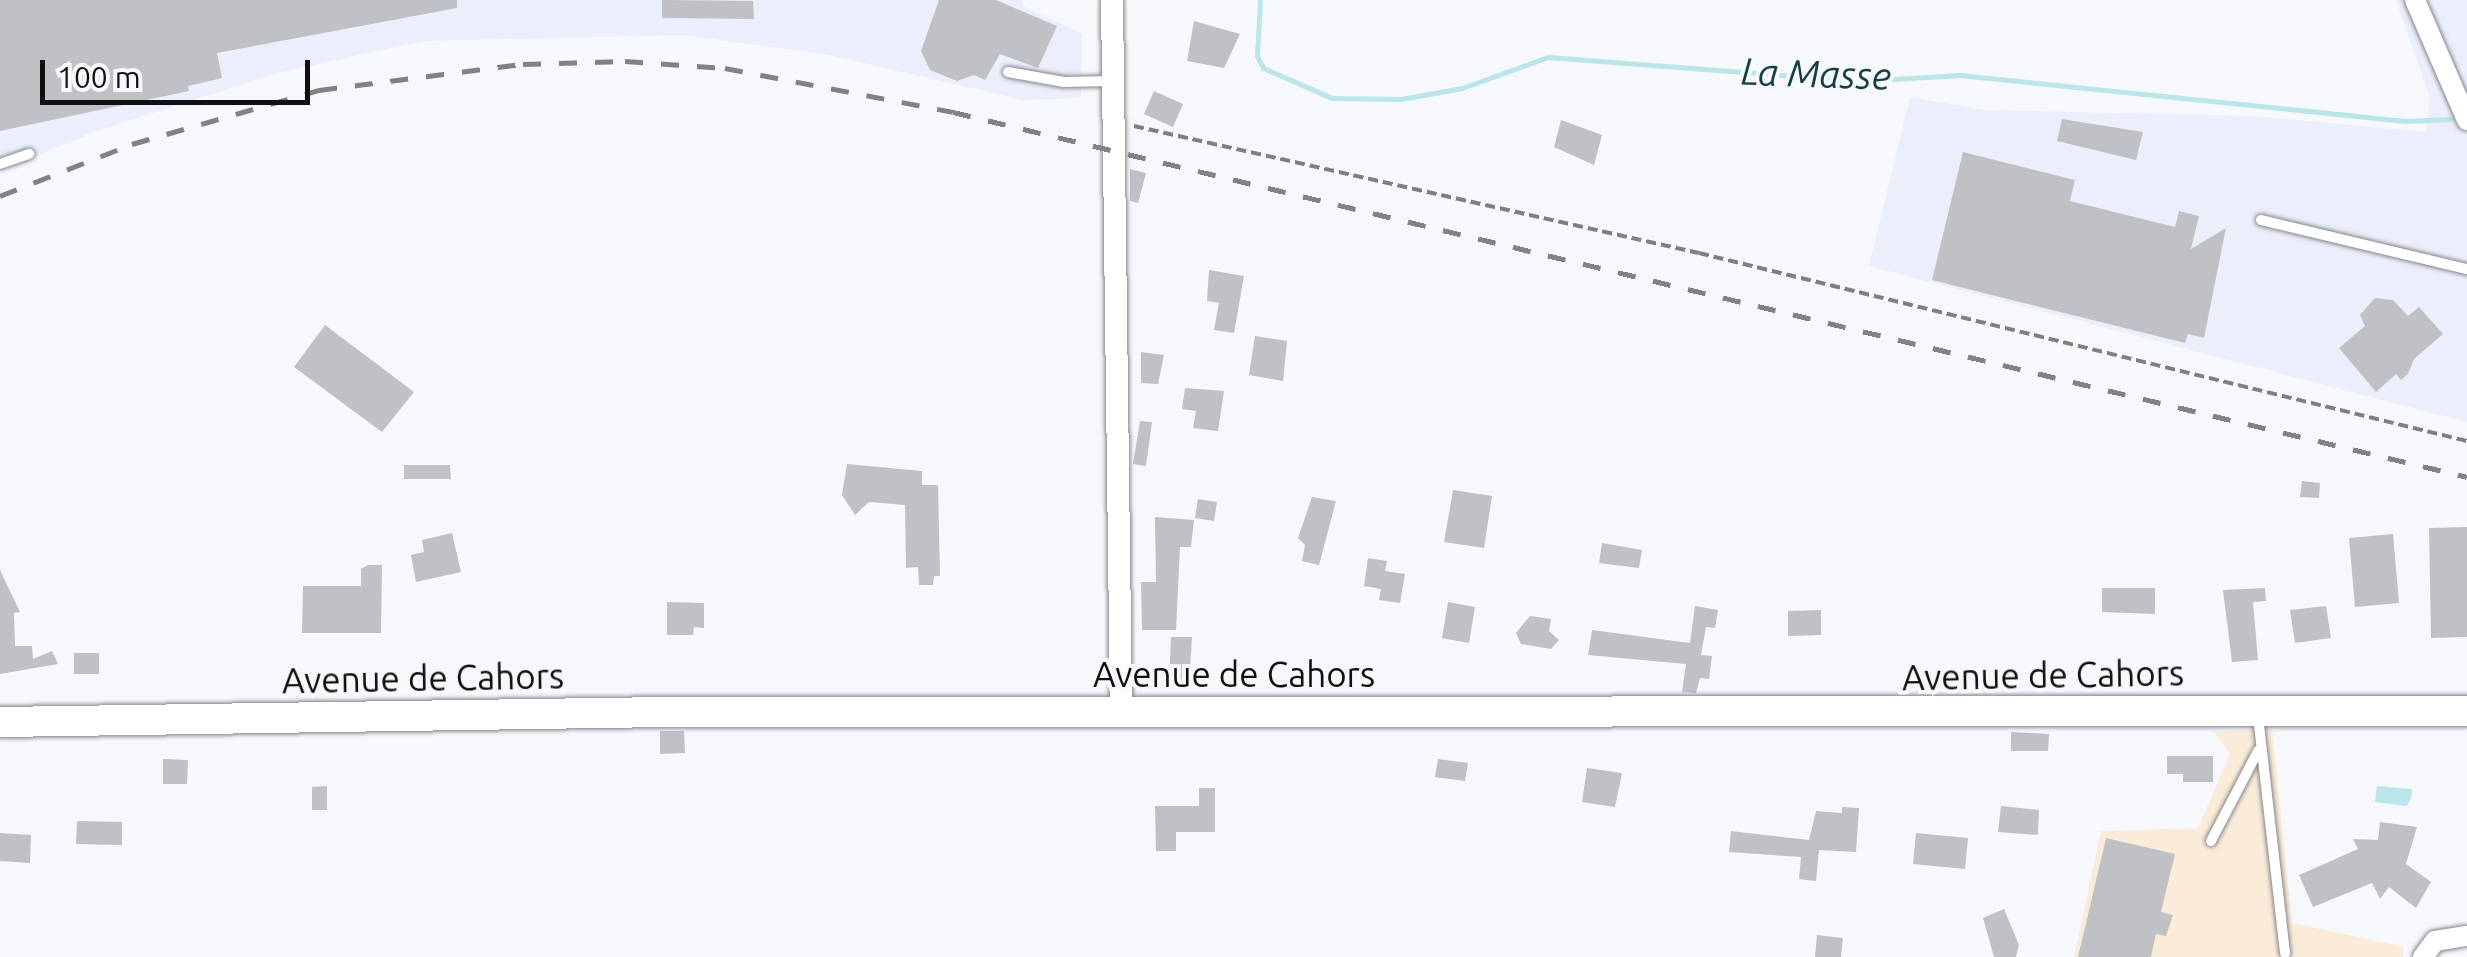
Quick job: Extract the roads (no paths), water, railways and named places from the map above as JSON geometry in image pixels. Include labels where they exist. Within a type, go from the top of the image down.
[{"type":"main road","name":"Avenue de Cahors","points":[[0,722],[1122,711],[2467,711]]},
{"type":"street","points":[[1112,0],[1122,711]]},
{"type":"street","points":[[2415,0],[2467,120]]},
{"type":"street","points":[[2423,957],[2435,941],[2467,936]]},
{"type":"lane","points":[[1008,72],[1064,82],[1112,80]]},
{"type":"lane","points":[[0,164],[30,154]]},
{"type":"lane","points":[[2261,220],[2467,269]]},
{"type":"lane","points":[[2258,710],[2259,750],[2286,953]]},
{"type":"lane","points":[[2211,840],[2259,750]]},
{"type":"water","points":[[2377,786],[2412,789],[2407,806],[2375,802]]},
{"type":"waterway","name":"La Masse","points":[[1260,0],[1257,56],[1263,68],[1332,98],[1401,99],[1462,88],[1548,57],[1860,81],[1960,75],[2405,121],[2450,119]]},
{"type":"railway","points":[[0,196],[132,144],[319,90],[523,64],[625,61],[725,68],[953,112],[2467,477]]}]
